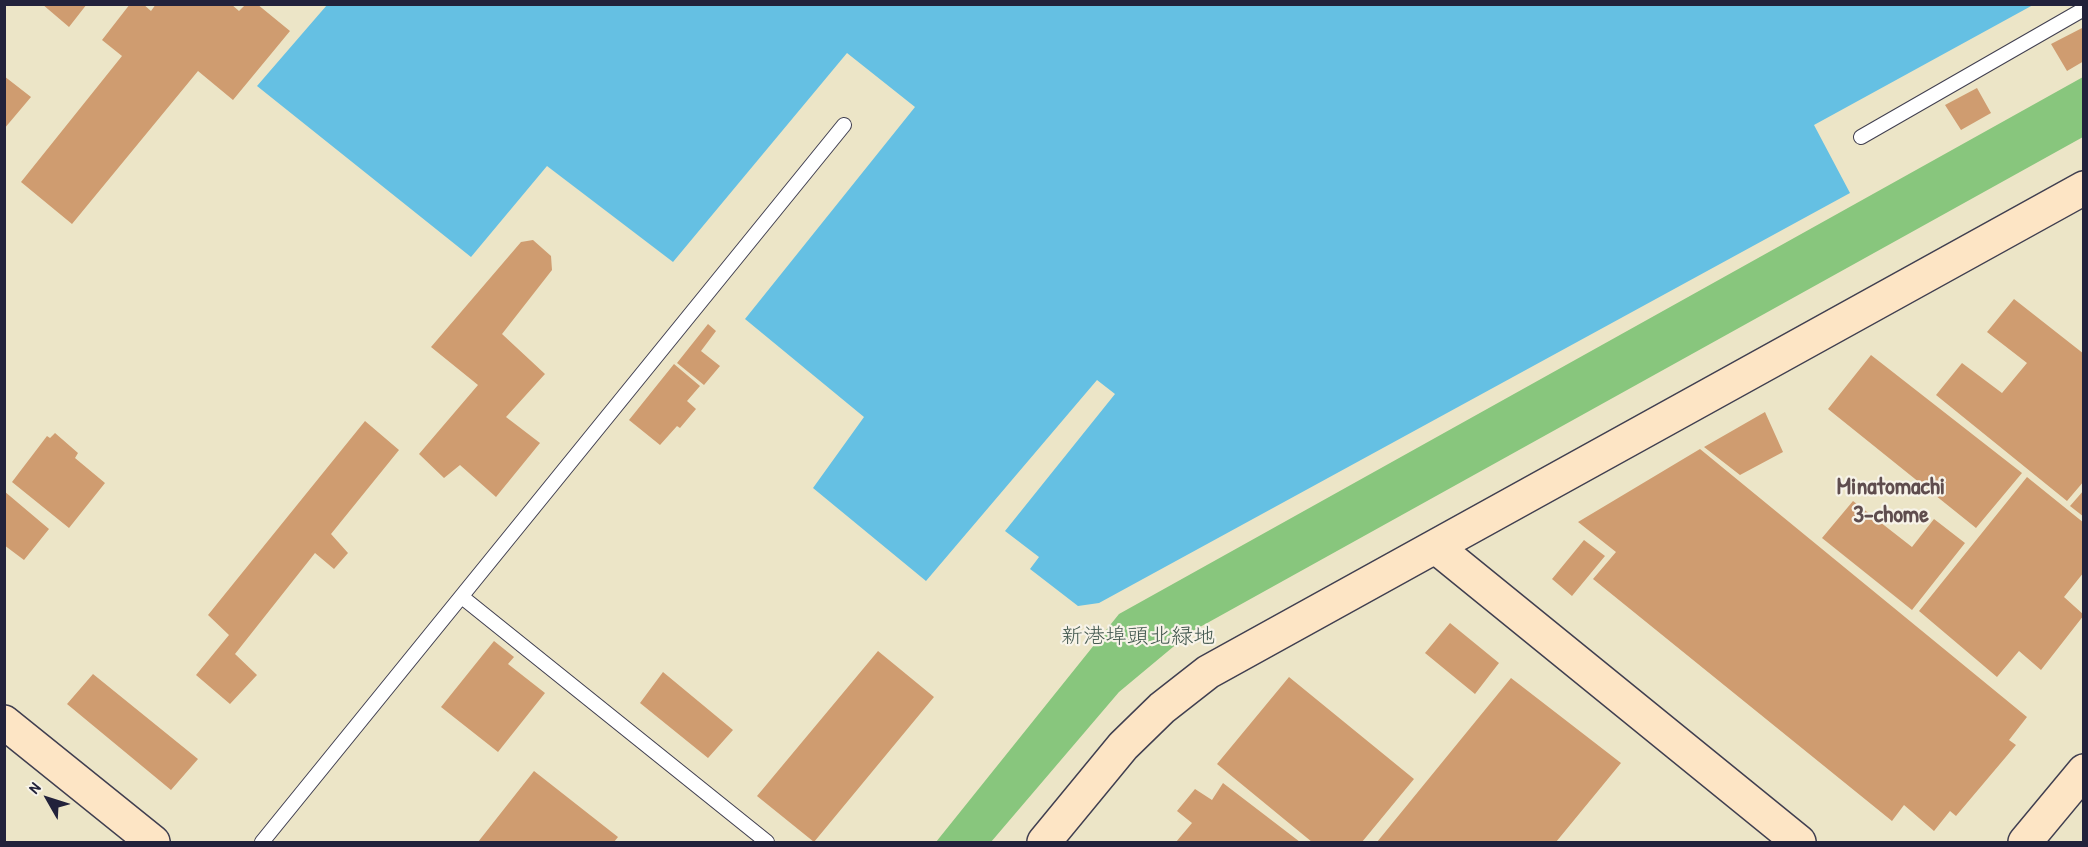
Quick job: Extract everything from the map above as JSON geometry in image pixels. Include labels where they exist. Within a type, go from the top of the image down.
[{"type":"street","points":[[1044,843],[1123,746],[1162,708],[1208,672],[2084,188]]},
{"type":"street","points":[[1436,547],[1799,843]]},
{"type":"street","points":[[4,722],[153,843]]},
{"type":"street","points":[[2025,843],[2084,771]]},
{"type":"lane","points":[[1862,137],[2084,9]]},
{"type":"lane","points":[[262,843],[844,125]]},
{"type":"lane","points":[[462,597],[766,843]]},
{"type":"green space","name":"新港埠頭北緑地","points":[[2083,77],[2083,137],[1191,632],[1119,692],[991,842],[936,842],[1119,614]]},
{"type":"water","points":[[327,5],[2033,5],[1814,125],[1850,193],[1099,603],[1078,606],[1030,569],[1039,557],[1005,531],[1115,394],[1097,380],[926,581],[813,488],[864,417],[745,319],[915,107],[847,53],[673,262],[547,166],[471,257],[257,86]]},
{"type":"building","points":[[42,4],[87,4],[69,27]]},
{"type":"building","points":[[130,4],[143,4],[151,11],[156,4],[231,4],[239,11],[246,4],[257,4],[290,31],[233,100],[198,71],[72,224],[21,182],[122,56],[102,40]]},
{"type":"building","points":[[2084,27],[2084,61],[2067,71],[2051,44]]},
{"type":"building","points":[[4,76],[31,97],[4,129]]},
{"type":"building","points":[[1977,88],[1991,113],[1961,130],[1945,105]]},
{"type":"building","points":[[533,240],[551,256],[552,270],[502,334],[545,374],[506,417],[540,443],[496,497],[460,465],[444,478],[419,454],[478,385],[431,347],[521,242]]},
{"type":"building","points":[[2014,299],[2084,354],[2084,481],[2067,501],[1936,395],[1962,363],[2002,393],[2027,363],[1987,332]]},
{"type":"building","points":[[708,324],[716,331],[701,351],[720,366],[704,385],[677,363]]},
{"type":"building","points":[[1871,355],[2022,473],[1976,528],[1828,409]]},
{"type":"building","points":[[674,364],[700,386],[687,401],[696,409],[680,428],[677,426],[660,445],[629,420]]},
{"type":"building","points":[[1765,412],[1783,452],[1740,475],[1704,447]]},
{"type":"building","points":[[365,421],[399,450],[331,534],[348,553],[334,569],[315,553],[235,654],[257,675],[230,704],[196,675],[229,635],[208,615]]},
{"type":"building","points":[[55,433],[78,453],[75,458],[105,483],[69,528],[12,482],[47,436],[50,438]]},
{"type":"building","points":[[1700,449],[2027,717],[2009,740],[2016,745],[1956,816],[1950,811],[1934,831],[1904,805],[1892,821],[1593,579],[1616,552],[1578,522]]},
{"type":"building","points":[[2027,477],[2084,523],[2084,572],[2064,597],[2084,615],[2041,670],[2019,651],[1997,677],[1919,611]]},
{"type":"building","points":[[2084,490],[2084,517],[2070,506]]},
{"type":"building","points":[[4,491],[49,529],[24,560],[4,545]]},
{"type":"building","points":[[1853,501],[1912,547],[1934,519],[1965,543],[1912,610],[1822,538]]},
{"type":"building","points":[[1584,540],[1605,556],[1572,596],[1552,579]]},
{"type":"building","points":[[1450,623],[1499,663],[1475,694],[1425,653]]},
{"type":"building","points":[[494,641],[514,657],[508,664],[545,693],[498,752],[441,707]]},
{"type":"building","points":[[878,651],[934,697],[814,842],[757,796]]},
{"type":"building","points":[[663,672],[733,730],[708,758],[640,703]]},
{"type":"building","points":[[93,674],[198,759],[171,790],[67,704]]},
{"type":"building","points":[[1289,677],[1414,779],[1362,842],[1312,842],[1217,764]]},
{"type":"building","points":[[1511,678],[1621,763],[1556,842],[1377,842]]},
{"type":"building","points":[[534,771],[618,837],[614,842],[478,842]]},
{"type":"building","points":[[1223,783],[1300,842],[1176,842],[1192,823],[1177,811],[1195,789],[1212,800]]},
{"type":"district","name":"Minatomachi 3-chome","points":[[1891,502]]}]
